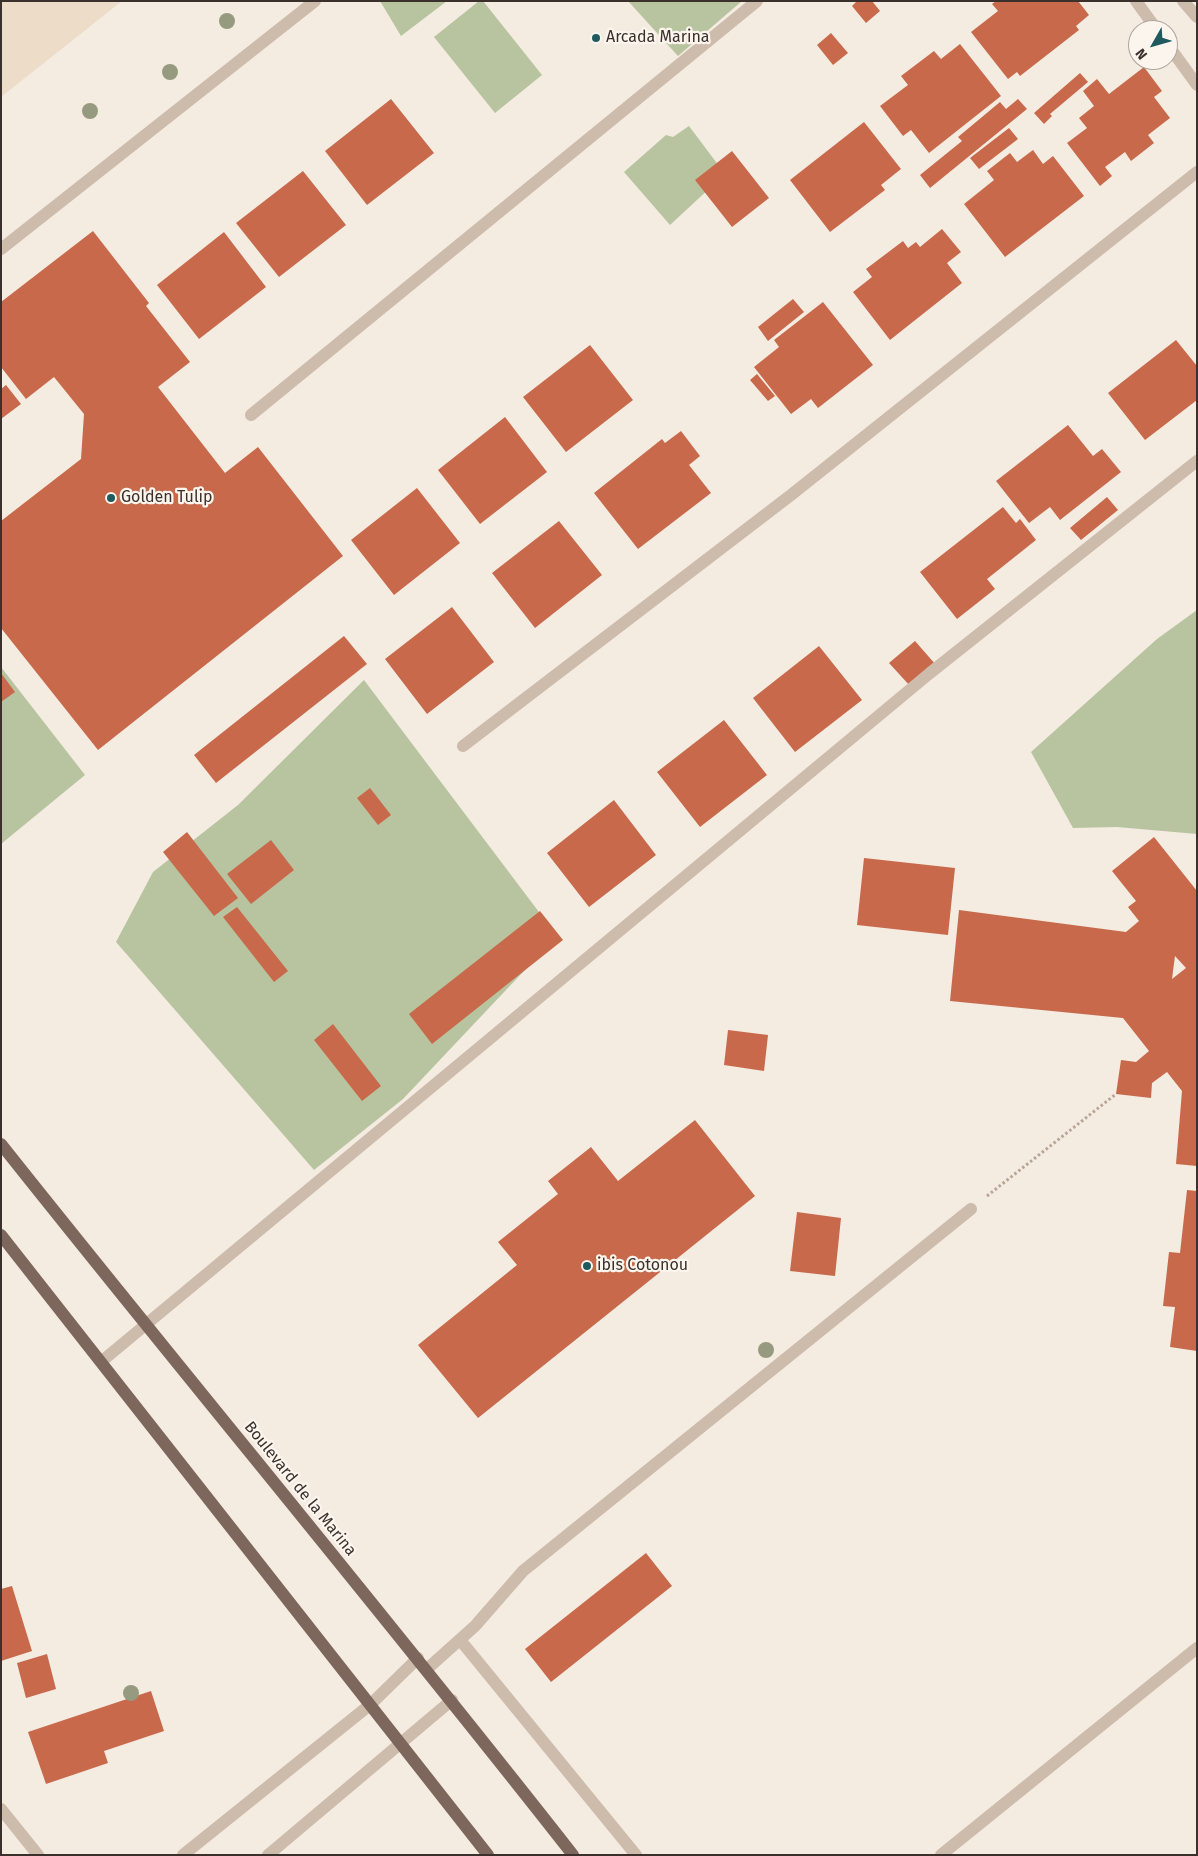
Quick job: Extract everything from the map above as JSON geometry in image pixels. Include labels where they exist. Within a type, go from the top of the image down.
[{"type":"main road","name":"Boulevard de la Marina","points":[[1,1144],[145,1326],[452,1700],[573,1855]]},
{"type":"main road","points":[[1,1235],[102,1360],[488,1855]]},
{"type":"street","points":[[1,249],[315,1]]},
{"type":"street","points":[[251,415],[757,1]]},
{"type":"street","points":[[1136,1],[1150,20]]},
{"type":"street","points":[[1183,1],[1197,17]]},
{"type":"street","points":[[1178,59],[1197,85]]},
{"type":"street","points":[[463,746],[791,495],[1197,172]]},
{"type":"street","points":[[102,1360],[930,673],[1197,461]]},
{"type":"street","points":[[427,1669],[461,1641],[523,1571],[971,1209]]},
{"type":"street","points":[[461,1641],[636,1855]]},
{"type":"street","points":[[941,1855],[1197,1648]]},
{"type":"street","points":[[183,1855],[371,1704],[418,1658]]},
{"type":"street","points":[[268,1855],[452,1700]]},
{"type":"street","points":[[1,1809],[38,1855]]},
{"type":"path","points":[[971,1209],[1116,1094]]},
{"type":"green space","points":[[380,1],[447,1],[401,36]]},
{"type":"green space","points":[[479,1],[483,1],[542,75],[495,113],[434,37]]},
{"type":"green space","points":[[628,1],[742,1],[678,56]]},
{"type":"green space","points":[[689,126],[725,174],[670,225],[624,172],[666,135],[673,137]]},
{"type":"green space","points":[[1197,610],[1197,834],[1117,827],[1073,828],[1031,752],[1157,639]]},
{"type":"green space","points":[[1,667],[85,775],[1,844]]},
{"type":"green space","points":[[364,680],[557,936],[403,1099],[314,1170],[116,942],[153,872],[238,805]]},
{"type":"shaded area","points":[[1,1],[122,1],[1,97]]},
{"type":"building","points":[[857,1],[872,1],[880,11],[866,23],[852,6]]},
{"type":"building","points":[[996,1],[1078,1],[1089,15],[1076,26],[1079,30],[1020,76],[1017,72],[1008,79],[971,32],[998,11],[992,4]]},
{"type":"building","points":[[831,33],[848,53],[833,65],[817,45]]},
{"type":"building","points":[[960,44],[1001,96],[929,153],[911,130],[903,136],[880,106],[908,85],[901,76],[934,51],[941,59]]},
{"type":"building","points":[[1140,70],[1146,70],[1162,91],[1154,97],[1170,118],[1148,135],[1154,143],[1131,161],[1125,152],[1105,167],[1112,176],[1100,186],[1067,143],[1087,128],[1079,118],[1094,106],[1083,91],[1097,79],[1109,94]]},
{"type":"building","points":[[1080,73],[1088,82],[1050,114],[1052,116],[1044,124],[1034,113]]},
{"type":"building","points":[[391,99],[434,153],[367,205],[325,151]]},
{"type":"building","points":[[1018,99],[1027,109],[930,188],[920,175],[962,141],[958,137],[1000,102],[1006,109]]},
{"type":"building","points":[[864,122],[901,169],[881,185],[885,190],[830,232],[790,180]]},
{"type":"building","points":[[1009,128],[1018,139],[979,169],[970,158]]},
{"type":"building","points":[[1033,150],[1043,164],[1053,156],[1084,196],[1005,257],[964,204],[994,180],[987,171],[1010,153],[1017,162]]},
{"type":"building","points":[[732,151],[769,198],[732,227],[695,180]]},
{"type":"building","points":[[303,171],[346,225],[279,277],[236,223]]},
{"type":"building","points":[[942,229],[961,252],[947,263],[962,283],[890,340],[853,292],[872,277],[866,269],[903,241],[908,248],[916,242],[920,247]]},
{"type":"building","points":[[93,231],[149,303],[146,306],[190,362],[158,387],[225,473],[258,447],[343,556],[98,750],[1,628],[1,521],[81,459],[84,414],[54,377],[26,399],[1,367],[1,302]]},
{"type":"building","points":[[224,232],[266,287],[199,339],[157,285]]},
{"type":"building","points":[[793,299],[804,312],[768,341],[758,327]]},
{"type":"building","points":[[823,302],[873,365],[818,408],[811,399],[791,414],[754,367],[779,347],[774,340]]},
{"type":"building","points":[[1176,340],[1197,366],[1197,400],[1145,440],[1108,393]]},
{"type":"building","points":[[590,345],[633,400],[566,452],[523,397]]},
{"type":"building","points":[[757,374],[775,396],[768,401],[750,380]]},
{"type":"building","points":[[6,385],[21,404],[1,419],[1,389]]},
{"type":"building","points":[[505,417],[547,472],[480,524],[438,470]]},
{"type":"building","points":[[1068,425],[1093,456],[1102,449],[1121,472],[1060,520],[1050,507],[1029,523],[996,481]]},
{"type":"building","points":[[681,431],[700,456],[689,465],[711,493],[638,549],[594,493],[662,439],[665,443]]},
{"type":"building","points":[[417,488],[460,543],[394,595],[351,540]]},
{"type":"building","points":[[1107,497],[1118,510],[1081,540],[1070,528]]},
{"type":"building","points":[[1003,507],[1016,523],[1020,519],[1036,540],[987,579],[995,589],[957,619],[920,572]]},
{"type":"building","points":[[559,521],[602,575],[535,628],[492,573]]},
{"type":"building","points":[[452,607],[494,662],[427,714],[385,659]]},
{"type":"building","points":[[344,636],[367,664],[216,783],[194,755]]},
{"type":"building","points":[[915,641],[936,665],[911,687],[889,663]]},
{"type":"building","points":[[819,646],[862,700],[795,752],[753,698]]},
{"type":"building","points":[[1,673],[15,692],[1,702]]},
{"type":"building","points":[[724,720],[767,775],[700,827],[657,772]]},
{"type":"building","points":[[370,788],[391,815],[378,825],[357,798]]},
{"type":"building","points":[[614,800],[656,855],[589,907],[547,853]]},
{"type":"building","points":[[187,832],[238,898],[214,916],[163,852]]},
{"type":"building","points":[[1154,837],[1197,891],[1197,1166],[1176,1164],[1182,1091],[1167,1072],[1152,1083],[1151,1098],[1116,1094],[1121,1060],[1136,1062],[1149,1051],[1123,1018],[950,1001],[959,910],[1126,932],[1139,921],[1128,907],[1136,901],[1112,871]],"holes":[[[1175,956],[1186,968],[1172,979]]]},
{"type":"building","points":[[271,840],[294,870],[251,904],[227,874]]},
{"type":"building","points":[[864,858],[955,868],[948,935],[857,925]]},
{"type":"building","points":[[237,907],[288,971],[274,982],[223,917]]},
{"type":"building","points":[[540,911],[563,940],[432,1044],[409,1014]]},
{"type":"building","points":[[333,1024],[381,1086],[362,1101],[314,1040]]},
{"type":"building","points":[[728,1030],[768,1035],[764,1071],[724,1065]]},
{"type":"building","points":[[695,1120],[755,1196],[478,1418],[418,1345],[517,1265],[498,1242],[558,1194],[548,1181],[591,1147],[618,1181]]},
{"type":"building","points":[[1187,1190],[1197,1191],[1197,1351],[1170,1347],[1175,1307],[1163,1306],[1169,1252],[1180,1253]]},
{"type":"building","points":[[797,1212],[841,1218],[835,1276],[790,1271]]},
{"type":"building","points":[[646,1553],[672,1586],[551,1682],[525,1649]]},
{"type":"building","points":[[12,1586],[32,1651],[1,1661],[1,1589]]},
{"type":"building","points":[[47,1654],[56,1689],[26,1698],[17,1663]]},
{"type":"building","points":[[151,1691],[164,1731],[104,1751],[108,1763],[46,1784],[28,1732]]},
{"type":"place","name":"Arcada Marina","points":[[596,38]]},
{"type":"place","name":"Golden Tulip","points":[[111,498]]},
{"type":"place","name":"ibis Cotonou","points":[[587,1266]]}]
